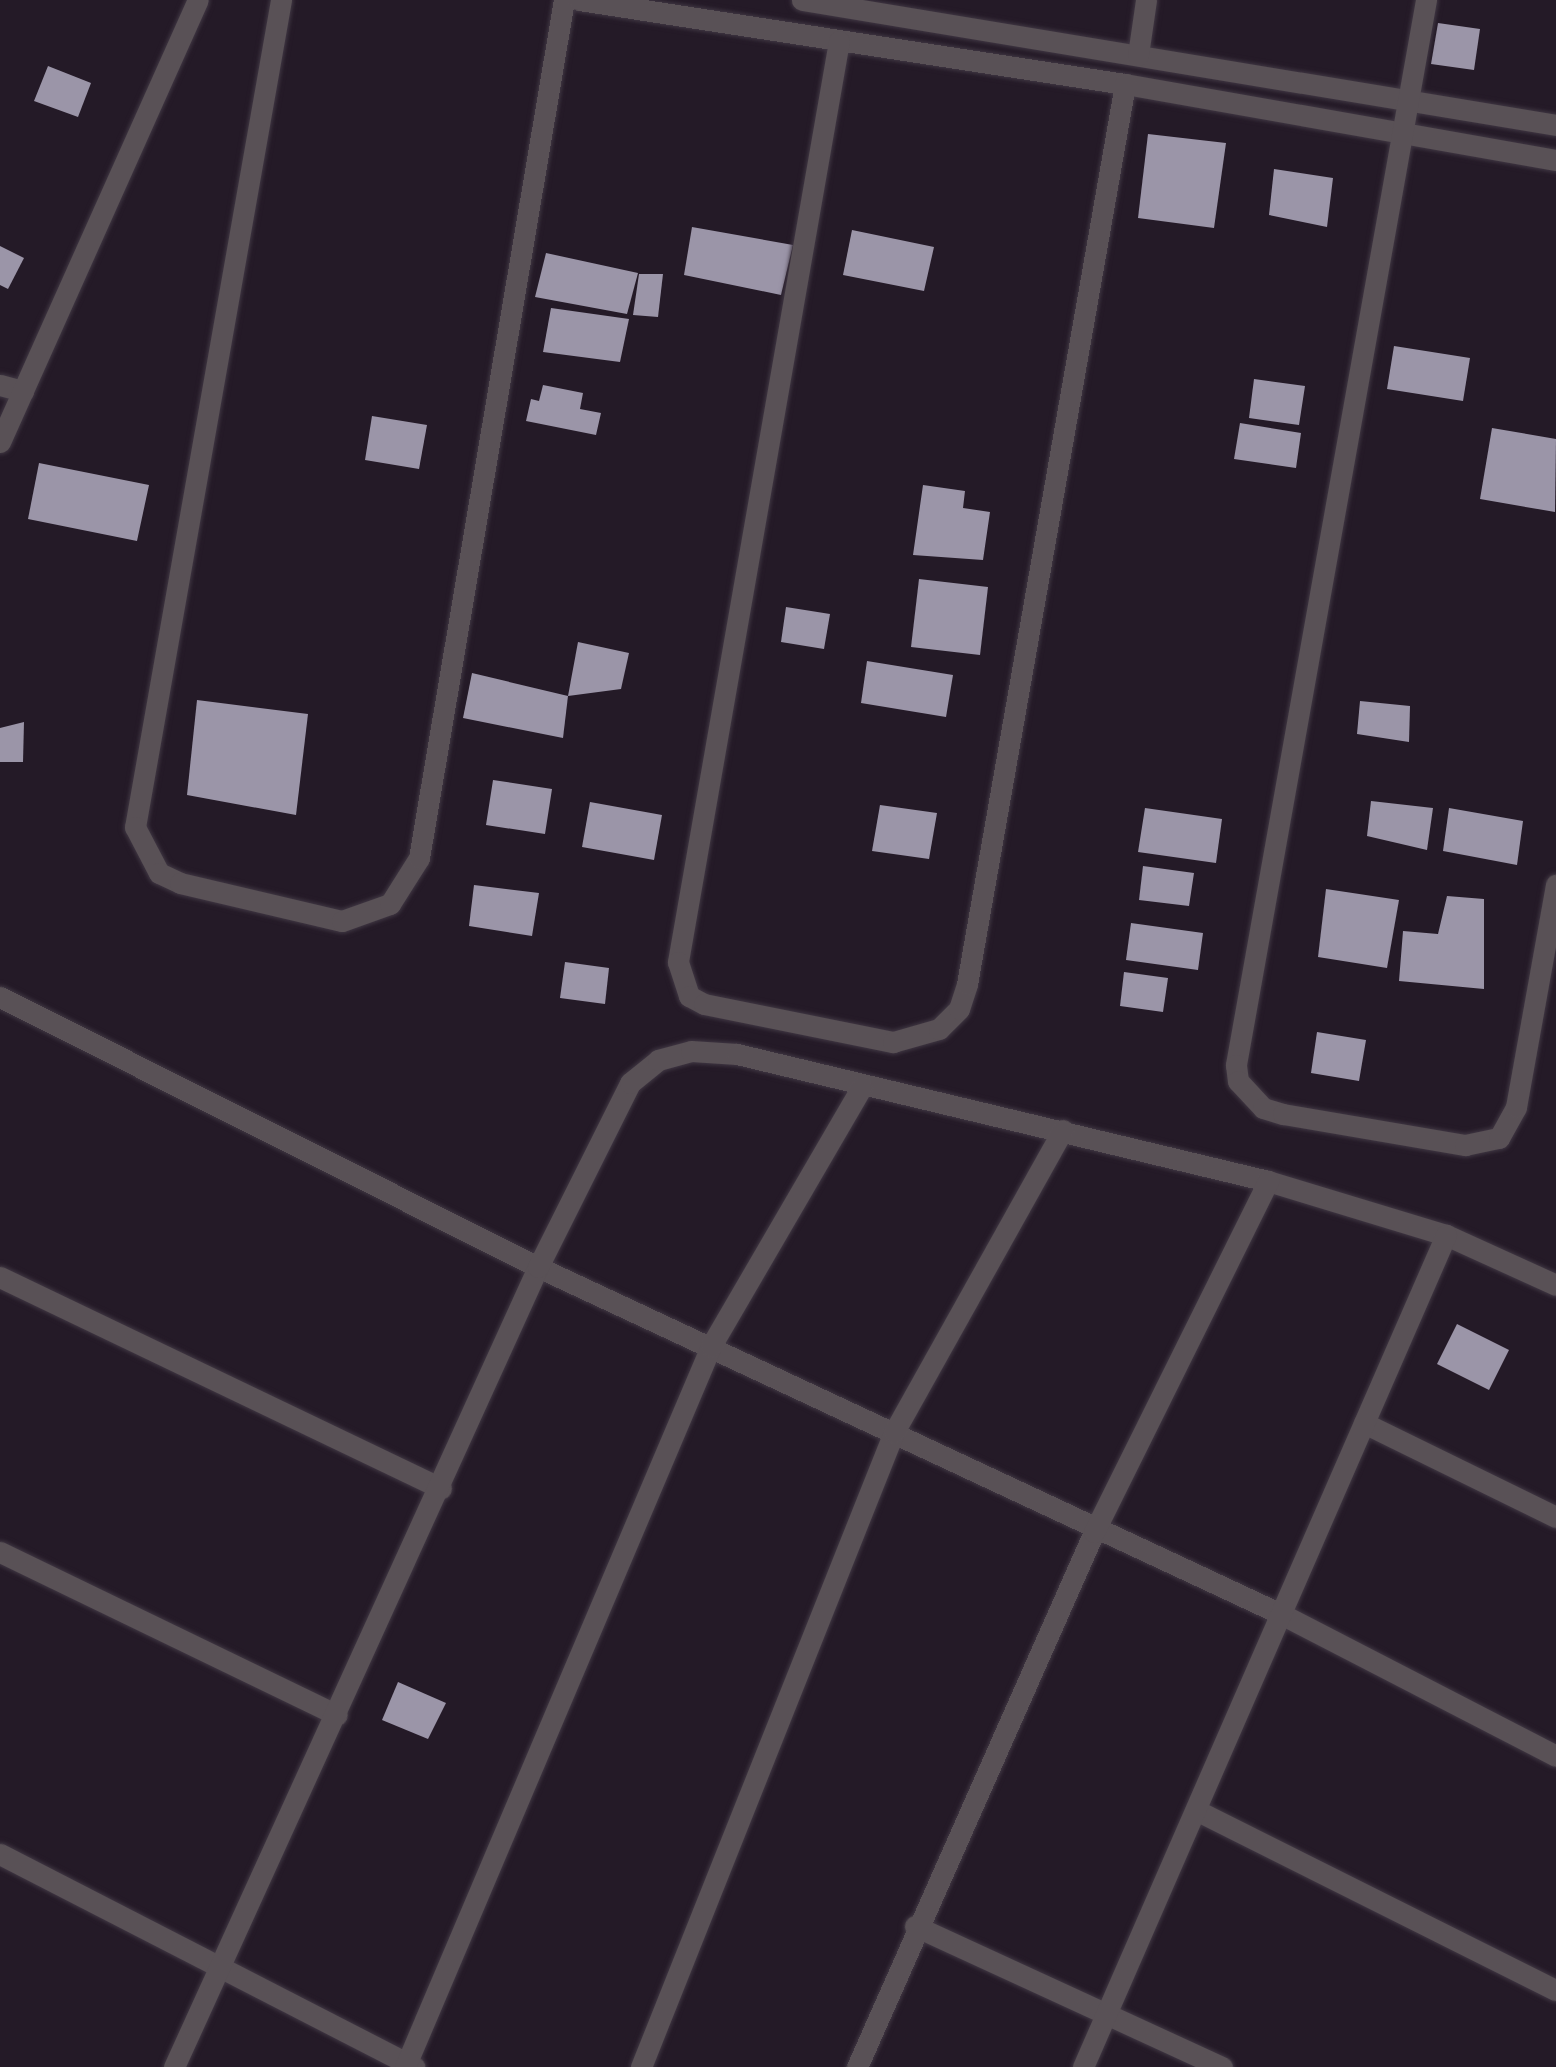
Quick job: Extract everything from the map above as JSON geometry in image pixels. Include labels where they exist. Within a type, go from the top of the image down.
[{"type":"street","points":[[0,442],[198,0]]},
{"type":"street","points":[[281,0],[135,827],[159,873],[180,883],[342,921],[390,904],[419,858],[564,0]]},
{"type":"street","points":[[579,0],[1125,84],[1556,160]]},
{"type":"street","points":[[802,0],[846,3],[1556,125]]},
{"type":"street","points":[[1138,55],[1146,0]]},
{"type":"street","points":[[1426,0],[1411,101],[1236,1065],[1238,1081],[1262,1108],[1283,1114],[1465,1145],[1499,1138],[1516,1107],[1556,886]]},
{"type":"street","points":[[839,41],[678,962],[689,996],[704,1004],[893,1042],[939,1029],[959,1009],[967,984],[1125,84]]},
{"type":"street","points":[[0,385],[23,391]]},
{"type":"street","points":[[0,997],[538,1267],[894,1432],[1094,1532],[1283,1615],[1556,1756]]},
{"type":"street","points":[[174,2067],[223,1969],[538,1267],[630,1083],[657,1060],[691,1051],[737,1054],[862,1087],[1063,1130],[1268,1181],[1446,1234],[1556,1285]]},
{"type":"street","points":[[0,1854],[408,2066],[711,1346],[862,1087]]},
{"type":"street","points":[[641,2067],[894,1432],[1063,1130]]},
{"type":"street","points":[[857,2067],[915,1926],[1094,1532],[1268,1181]]},
{"type":"street","points":[[1083,2067],[1106,2010],[1198,1811],[1446,1234]]},
{"type":"street","points":[[0,1277],[441,1488]]},
{"type":"street","points":[[1364,1423],[1556,1517]]},
{"type":"street","points":[[0,1552],[337,1715]]},
{"type":"street","points":[[1198,1811],[1556,1990]]},
{"type":"street","points":[[915,1926],[1106,2010],[1222,2067]]},
{"type":"building","points":[[1438,23],[1480,29],[1474,70],[1431,64]]},
{"type":"building","points":[[48,66],[91,83],[78,117],[34,101]]},
{"type":"building","points":[[1148,134],[1226,143],[1214,228],[1138,218]]},
{"type":"building","points":[[1274,169],[1333,178],[1327,227],[1269,215]]},
{"type":"building","points":[[692,227],[793,245],[781,295],[684,275]]},
{"type":"building","points":[[852,230],[934,247],[924,291],[843,275]]},
{"type":"building","points":[[0,246],[24,258],[8,289],[0,285]]},
{"type":"building","points":[[546,253],[638,273],[627,314],[535,297]]},
{"type":"building","points":[[639,274],[663,274],[658,317],[633,315]]},
{"type":"building","points":[[551,308],[629,319],[620,362],[543,352]]},
{"type":"building","points":[[1394,346],[1470,358],[1463,401],[1387,389]]},
{"type":"building","points":[[1254,379],[1305,386],[1299,425],[1249,418]]},
{"type":"building","points":[[543,385],[583,393],[580,409],[601,413],[596,435],[526,421],[531,399],[539,401]]},
{"type":"building","points":[[372,416],[427,425],[419,469],[365,460]]},
{"type":"building","points":[[1240,423],[1301,433],[1296,468],[1234,459]]},
{"type":"building","points":[[1492,428],[1556,439],[1555,512],[1480,499]]},
{"type":"building","points":[[39,463],[149,485],[137,541],[28,519]]},
{"type":"building","points":[[923,485],[965,491],[963,508],[990,512],[983,560],[913,555]]},
{"type":"building","points":[[919,579],[988,587],[980,655],[911,647]]},
{"type":"building","points":[[786,607],[830,614],[824,649],[781,642]]},
{"type":"building","points":[[578,642],[629,653],[621,689],[568,696]]},
{"type":"building","points":[[867,661],[953,675],[946,717],[861,703]]},
{"type":"building","points":[[472,673],[568,696],[563,738],[463,718]]},
{"type":"building","points":[[197,700],[308,714],[296,815],[187,795]]},
{"type":"building","points":[[1360,701],[1410,706],[1409,742],[1357,734]]},
{"type":"building","points":[[24,722],[23,762],[0,762],[0,728]]},
{"type":"building","points":[[493,780],[552,789],[545,834],[486,825]]},
{"type":"building","points":[[1371,801],[1433,808],[1427,850],[1367,836]]},
{"type":"building","points":[[590,802],[662,815],[654,860],[582,847]]},
{"type":"building","points":[[880,805],[937,813],[929,859],[872,851]]},
{"type":"building","points":[[1145,808],[1222,819],[1216,863],[1138,852]]},
{"type":"building","points":[[1449,808],[1523,821],[1517,865],[1443,851]]},
{"type":"building","points":[[1143,866],[1194,873],[1189,906],[1139,900]]},
{"type":"building","points":[[474,885],[539,893],[532,936],[469,926]]},
{"type":"building","points":[[1326,889],[1399,900],[1387,968],[1318,957]]},
{"type":"building","points":[[1447,896],[1484,899],[1484,989],[1399,981],[1403,931],[1438,934]]},
{"type":"building","points":[[1131,923],[1203,933],[1198,970],[1126,960]]},
{"type":"building","points":[[565,962],[609,968],[605,1004],[560,998]]},
{"type":"building","points":[[1124,972],[1168,978],[1163,1012],[1120,1006]]},
{"type":"building","points":[[1317,1032],[1366,1040],[1359,1081],[1311,1073]]},
{"type":"building","points":[[1457,1324],[1509,1350],[1489,1390],[1437,1364]]},
{"type":"building","points":[[398,1682],[446,1703],[428,1739],[382,1720]]}]
